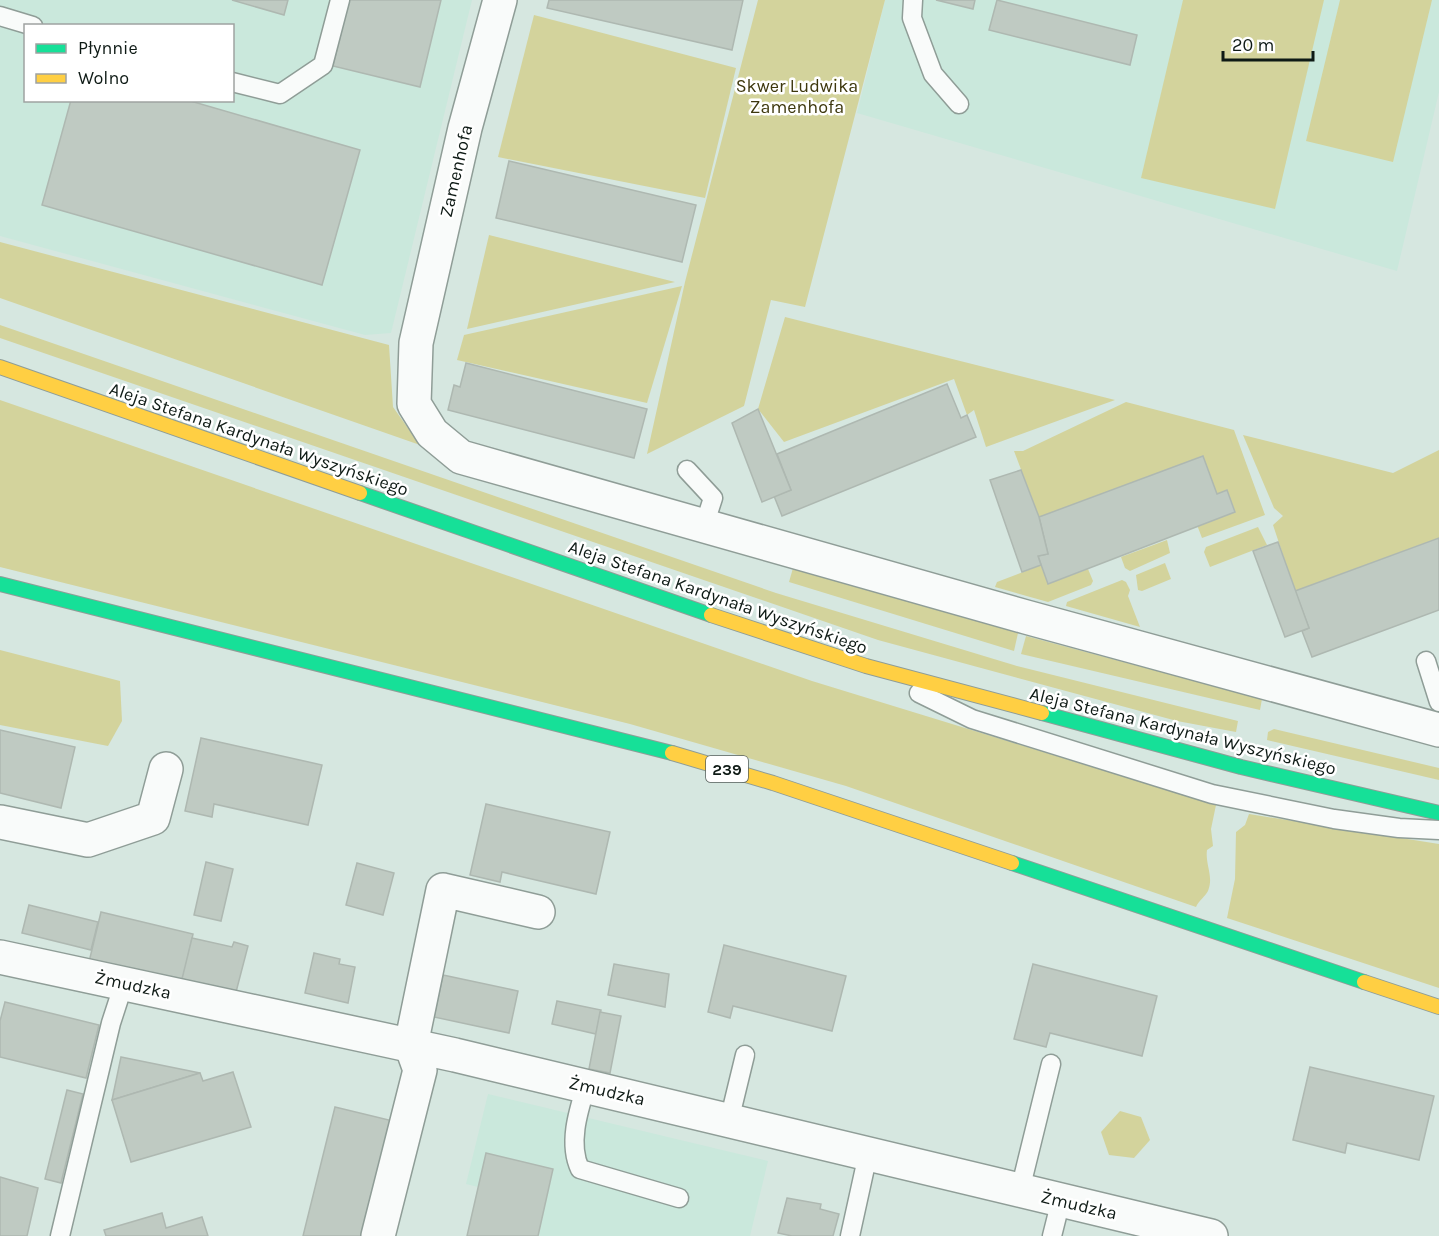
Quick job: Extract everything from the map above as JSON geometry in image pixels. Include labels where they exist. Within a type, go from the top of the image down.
[{"type":"main road","name":"Aleja Stefana Kardynała Wyszyńskiego","points":[[0,367],[655,596],[866,666],[1241,767],[1439,813]]},
{"type":"main road","name":"239","points":[[0,584],[647,746],[773,783],[1439,1007]]},
{"type":"street","name":"Zamenhofa","points":[[500,0],[465,128],[416,343],[414,404],[432,433],[461,457],[704,526],[1439,721]]},
{"type":"street","points":[[0,822],[88,840],[153,818],[166,769]]},
{"type":"street","points":[[378,1236],[420,1070],[411,1045],[443,890],[538,912]]},
{"type":"street","name":"Żmudzka","points":[[0,957],[411,1045],[1211,1236]]},
{"type":"lane","points":[[234,82],[280,94],[323,65],[340,0]]},
{"type":"lane","points":[[913,0],[912,18],[933,74],[959,104]]},
{"type":"lane","points":[[0,16],[26,24]]},
{"type":"lane","points":[[687,470],[713,498],[704,526]]},
{"type":"lane","points":[[1426,661],[1439,721]]},
{"type":"lane","points":[[866,666],[972,719],[1212,794],[1334,819],[1399,828],[1439,830]]},
{"type":"lane","points":[[60,1236],[111,1023],[124,983]]},
{"type":"lane","points":[[729,1121],[745,1055]]},
{"type":"lane","points":[[1020,1190],[1052,1064]]},
{"type":"lane","points":[[586,1086],[579,1107],[573,1154],[580,1169],[679,1198]]},
{"type":"lane","points":[[850,1236],[868,1154]]},
{"type":"lane","points":[[1052,1236],[1061,1200]]},
{"type":"shaded area","points":[[0,0],[472,0],[391,333],[365,335],[0,236]]},
{"type":"shaded area","points":[[885,0],[1439,0],[1439,92],[1397,271],[857,113]]},
{"type":"shaded area","points":[[488,1094],[768,1161],[750,1236],[467,1236],[478,1187],[466,1184]]},
{"type":"green space","name":"Skwer Ludwika Zamenhofa","points":[[758,0],[885,0],[805,307],[771,300],[744,406],[647,454],[685,282]]},
{"type":"green space","points":[[1183,0],[1324,0],[1275,209],[1141,178]]},
{"type":"green space","points":[[1340,0],[1432,0],[1393,162],[1306,141]]},
{"type":"green space","points":[[534,15],[736,68],[705,198],[498,157]]},
{"type":"green space","points":[[489,235],[675,282],[467,329]]},
{"type":"green space","points":[[0,242],[389,345],[393,407],[420,445],[0,298]]},
{"type":"green space","points":[[682,286],[647,403],[457,360],[464,335]]},
{"type":"green space","points":[[785,317],[1115,400],[986,447],[974,410],[967,415],[954,379],[784,442],[758,409]]},
{"type":"green space","points":[[0,325],[776,593],[1017,666],[1238,721],[1236,732],[1177,721],[878,640],[0,338]]},
{"type":"green space","points":[[0,400],[812,681],[1216,805],[1211,829],[1213,846],[1207,850],[1210,880],[1208,891],[1196,907],[846,786],[630,724],[0,567]]},
{"type":"green space","points":[[1126,402],[1234,430],[1265,515],[1202,538],[1197,525],[1235,511],[1227,490],[1217,494],[1203,457],[1039,517],[1014,451],[1023,451]]},
{"type":"green space","points":[[1243,435],[1393,473],[1439,450],[1439,538],[1295,591],[1273,525],[1283,516],[1274,508]]},
{"type":"green space","points":[[1258,527],[1267,545],[1210,567],[1204,552],[1206,547]]},
{"type":"green space","points":[[1167,540],[1170,553],[1130,571],[1125,568],[1121,557]]},
{"type":"green space","points":[[1165,563],[1171,579],[1142,591],[1138,590],[1136,575]]},
{"type":"green space","points":[[1041,565],[1048,584],[1088,569],[1093,581],[1091,585],[1048,602],[995,587],[997,582]]},
{"type":"green space","points":[[793,568],[1018,633],[1014,651],[789,582]]},
{"type":"green space","points":[[1122,580],[1126,582],[1130,590],[1128,596],[1140,627],[1066,606],[1067,602]]},
{"type":"green space","points":[[1026,636],[1262,699],[1260,710],[1021,654]]},
{"type":"green space","points":[[0,650],[120,681],[122,721],[108,746],[0,725]]},
{"type":"green space","points":[[1274,729],[1439,768],[1439,780],[1267,740],[1268,732]]},
{"type":"green space","points":[[1249,814],[1439,844],[1439,988],[1227,918],[1235,879],[1236,832],[1245,825]]},
{"type":"green space","points":[[1120,1111],[1141,1117],[1150,1140],[1134,1158],[1109,1155],[1101,1132]]},
{"type":"building","points":[[232,0],[288,0],[284,15]]},
{"type":"building","points":[[349,0],[441,0],[420,87],[333,66]]},
{"type":"building","points":[[549,0],[743,0],[732,50],[547,8]]},
{"type":"building","points":[[936,0],[975,0],[973,9]]},
{"type":"building","points":[[997,0],[1137,35],[1130,65],[989,30]]},
{"type":"building","points":[[70,102],[194,102],[360,150],[322,285],[42,205]]},
{"type":"building","points":[[509,161],[696,205],[682,262],[496,218]]},
{"type":"building","points":[[466,363],[647,409],[634,458],[448,410],[454,385],[460,387]]},
{"type":"building","points":[[947,384],[961,418],[967,415],[976,437],[782,516],[774,496],[791,490],[777,454]]},
{"type":"building","points":[[758,409],[791,490],[762,502],[732,423]]},
{"type":"building","points":[[1203,456],[1217,494],[1227,490],[1235,512],[1048,584],[1038,556],[1048,554],[1039,517]]},
{"type":"building","points":[[1021,470],[1039,517],[1048,554],[1038,556],[1041,565],[1022,572],[990,480]]},
{"type":"building","points":[[1439,538],[1439,610],[1312,657],[1302,631],[1309,628],[1295,591]]},
{"type":"building","points":[[1278,542],[1309,628],[1285,637],[1253,551]]},
{"type":"building","points":[[0,730],[75,747],[61,808],[0,793]]},
{"type":"building","points":[[201,738],[322,765],[308,825],[214,804],[212,817],[185,811]]},
{"type":"building","points":[[486,804],[610,832],[596,894],[502,872],[500,882],[470,875]]},
{"type":"building","points":[[206,862],[233,869],[221,921],[194,915]]},
{"type":"building","points":[[357,863],[394,873],[383,915],[346,905]]},
{"type":"building","points":[[29,905],[98,922],[91,950],[22,933]]},
{"type":"building","points":[[101,912],[193,934],[182,984],[89,962]]},
{"type":"building","points":[[192,938],[232,947],[234,942],[248,946],[236,992],[182,979]]},
{"type":"building","points":[[724,945],[846,976],[832,1031],[733,1006],[730,1018],[708,1012]]},
{"type":"building","points":[[314,953],[340,959],[339,964],[355,967],[348,1003],[305,993]]},
{"type":"building","points":[[614,964],[669,974],[665,1007],[608,995]]},
{"type":"building","points":[[1033,964],[1157,996],[1142,1056],[1050,1033],[1046,1047],[1014,1039]]},
{"type":"building","points":[[443,975],[518,991],[509,1033],[434,1017]]},
{"type":"building","points":[[557,1001],[601,1010],[596,1034],[552,1024]]},
{"type":"building","points":[[5,1002],[99,1025],[86,1078],[0,1057],[0,1021]]},
{"type":"building","points":[[600,1012],[621,1016],[610,1073],[589,1069]]},
{"type":"building","points":[[121,1057],[200,1073],[112,1100]]},
{"type":"building","points":[[1310,1067],[1434,1096],[1419,1160],[1347,1143],[1345,1153],[1293,1140]]},
{"type":"building","points":[[233,1072],[251,1127],[131,1162],[112,1100],[200,1073],[203,1081]]},
{"type":"building","points":[[67,1090],[83,1094],[61,1183],[45,1179]]},
{"type":"building","points":[[335,1107],[393,1121],[365,1236],[303,1236]]},
{"type":"building","points":[[486,1153],[553,1169],[538,1236],[467,1236]]},
{"type":"building","points":[[0,1177],[38,1188],[27,1236],[0,1236]]},
{"type":"building","points":[[787,1198],[821,1204],[820,1209],[839,1214],[833,1236],[792,1236],[778,1233]]},
{"type":"building","points":[[162,1213],[166,1228],[202,1217],[208,1236],[106,1236],[104,1230]]},
{"type":"traffic: fast","points":[[360,493],[711,615]]},
{"type":"traffic: fast","points":[[0,584],[672,753]]},
{"type":"traffic: fast","points":[[1042,713],[1241,767],[1439,813]]},
{"type":"traffic: fast","points":[[1012,863],[1364,982]]},
{"type":"traffic: slow","points":[[0,367],[360,493]]},
{"type":"traffic: slow","points":[[711,615],[866,666],[1042,713]]},
{"type":"traffic: slow","points":[[672,753],[773,783],[1012,863]]},
{"type":"traffic: slow","points":[[1364,982],[1439,1007]]}]
